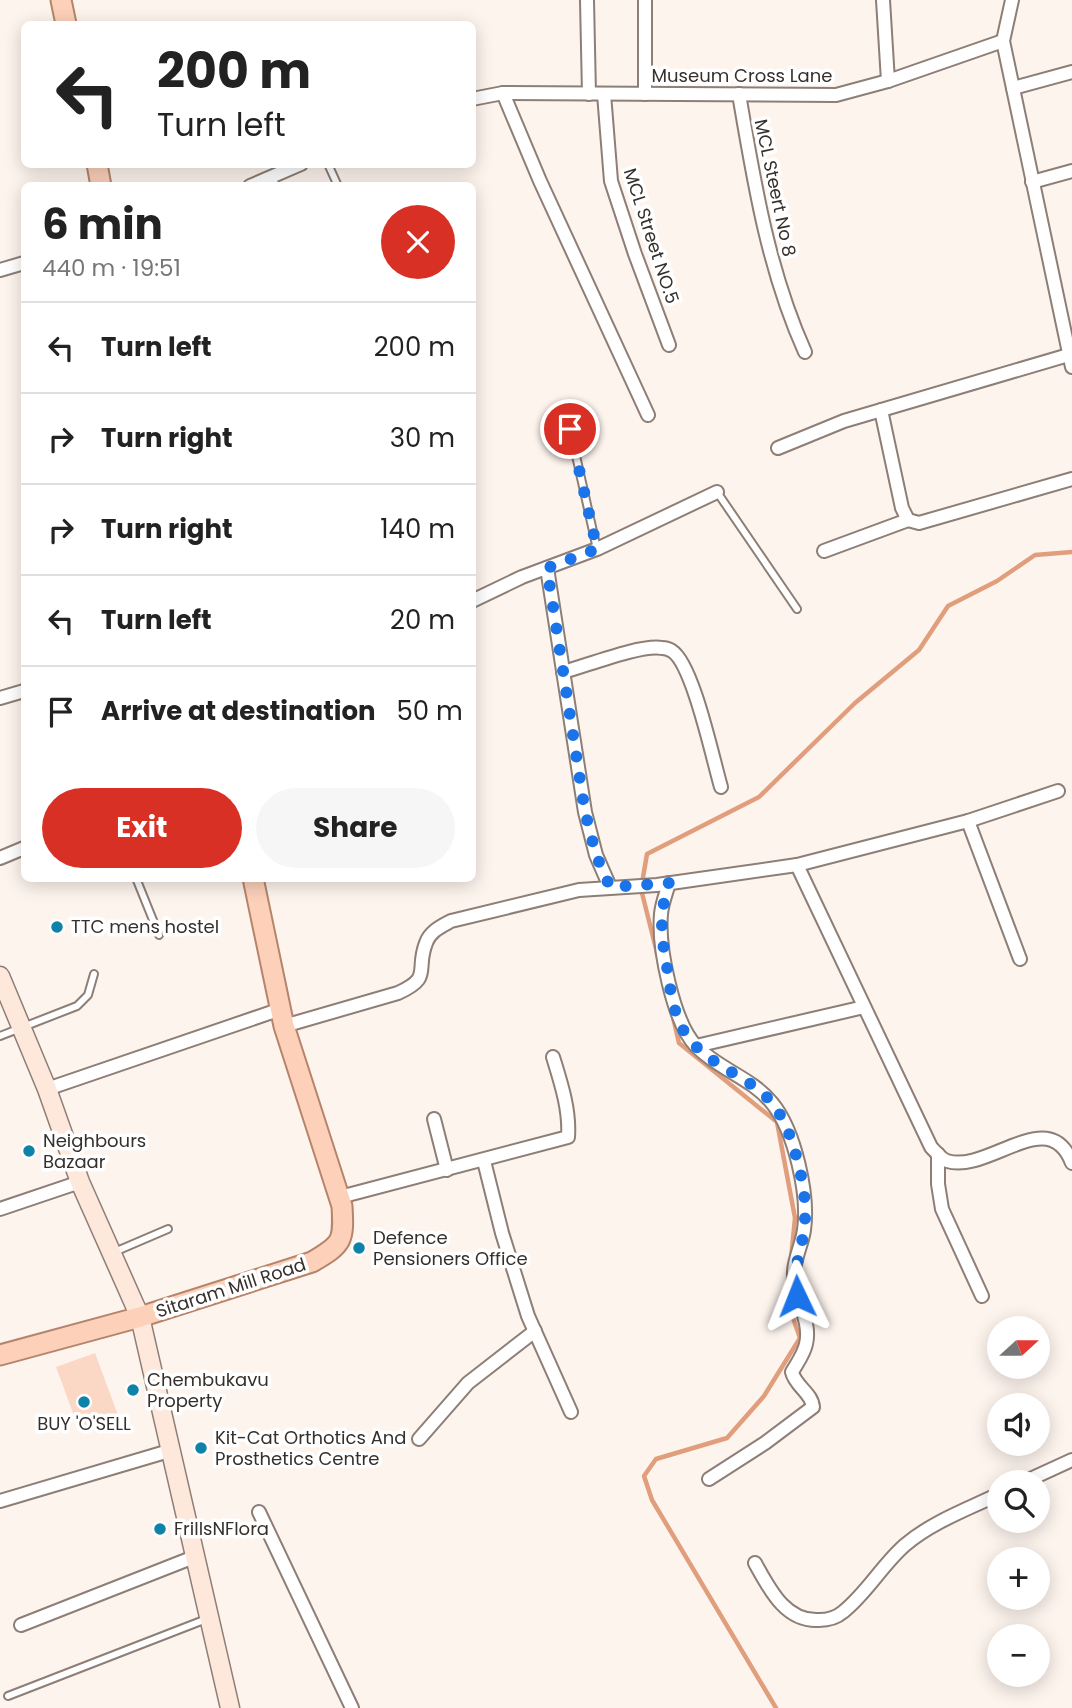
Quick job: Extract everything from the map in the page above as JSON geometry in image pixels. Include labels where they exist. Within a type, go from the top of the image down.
[{"type":"main road","points":[[61,0],[65,21]]},
{"type":"main road","name":"Sitaram Mill Road","points":[[230,1708],[140,1317],[312,1262],[333,1250],[343,1234],[340,1197],[283,1017],[254,882]]},
{"type":"main road","points":[[0,976],[47,1089],[80,1182],[140,1317],[0,1355]]},
{"type":"street","points":[[587,0],[589,94]]},
{"type":"street","points":[[645,0],[645,94]]},
{"type":"street","points":[[883,0],[888,81]]},
{"type":"street","points":[[778,448],[844,421],[1071,358],[1031,182],[1003,41],[1012,0]]},
{"type":"street","name":"Museum Cross Lane","points":[[476,98],[503,93],[836,95],[888,81],[1003,41]]},
{"type":"street","points":[[1013,88],[1072,72]]},
{"type":"street","points":[[503,93],[540,181],[648,415]]},
{"type":"street","name":"MCL Street NO.5","points":[[604,94],[611,181],[669,345]]},
{"type":"street","name":"MCL Steert No 8","points":[[738,94],[765,238],[790,319],[805,352]]},
{"type":"street","points":[[274,181],[295,168]]},
{"type":"street","points":[[1031,182],[1072,171]]},
{"type":"street","points":[[0,270],[21,264]]},
{"type":"street","points":[[881,410],[902,508],[908,520]]},
{"type":"street","points":[[824,551],[908,520],[919,523],[1072,479]]},
{"type":"street","points":[[476,599],[597,549],[717,492]]},
{"type":"street","points":[[547,568],[585,812],[596,855],[610,887]]},
{"type":"street","points":[[563,673],[642,649],[660,647],[673,651],[682,662],[697,698],[721,787]]},
{"type":"street","points":[[0,698],[21,692]]},
{"type":"street","points":[[47,1089],[283,1017],[398,993],[414,986],[421,976],[426,942],[433,931],[451,921],[579,890],[663,884],[797,864],[968,821],[1058,791]]},
{"type":"street","points":[[968,821],[1020,959]]},
{"type":"street","points":[[0,858],[21,849]]},
{"type":"street","points":[[797,864],[931,1147],[945,1161],[968,1163],[1032,1139],[1053,1139],[1067,1150],[1072,1164]]},
{"type":"street","points":[[663,884],[663,944],[677,1016],[684,1032],[696,1046],[715,1062],[757,1088],[773,1103],[793,1144],[806,1214],[794,1272],[808,1336],[806,1348],[792,1373],[814,1404],[811,1410],[709,1479]]},
{"type":"street","points":[[696,1046],[864,1007]]},
{"type":"street","points":[[340,1197],[568,1138],[563,1089],[552,1058]]},
{"type":"street","points":[[434,1119],[447,1170]]},
{"type":"street","points":[[938,1154],[938,1184],[942,1209],[982,1296]]},
{"type":"street","points":[[484,1161],[502,1233],[528,1316],[571,1412]]},
{"type":"street","points":[[0,1209],[80,1182]]},
{"type":"street","points":[[419,1439],[468,1382],[535,1331]]},
{"type":"street","points":[[0,1501],[169,1451]]},
{"type":"street","points":[[1050,1470],[1072,1460]]},
{"type":"street","points":[[755,1563],[771,1592],[788,1612],[810,1621],[830,1620],[856,1600],[905,1545],[927,1530],[987,1500]]},
{"type":"street","points":[[259,1512],[352,1708]]},
{"type":"street","points":[[21,1625],[194,1557]]},
{"type":"lane","points":[[570,429],[597,549]]},
{"type":"lane","points":[[717,492],[797,609]]},
{"type":"lane","points":[[138,882],[159,935]]},
{"type":"lane","points":[[0,1036],[77,1006],[88,995],[94,974]]},
{"type":"lane","points":[[111,1253],[168,1229]]},
{"type":"lane","points":[[8,1696],[209,1618]]},
{"type":"shaded area","points":[[95,1353],[119,1418],[80,1432],[56,1367]]},
{"type":"waterway","points":[[658,957],[641,889],[647,854],[759,797],[855,703],[919,650],[948,606],[997,581],[1035,555],[1072,552]]},
{"type":"waterway","points":[[672,1013],[679,1043],[777,1122],[795,1218],[791,1259]]},
{"type":"waterway","points":[[776,1708],[652,1500],[644,1476],[656,1459],[727,1438],[764,1396],[800,1338],[786,1298],[788,1278]]},
{"type":"place","name":"TTC mens hostel","points":[[57,927]]},
{"type":"place","name":"Neighbours Bazaar","points":[[29,1151]]},
{"type":"place","name":"Defence Pensioners Office","points":[[359,1248]]},
{"type":"place","name":"Chembukavu Property","points":[[133,1390]]},
{"type":"place","name":"BUY 'O'SELL","points":[[84,1402]]},
{"type":"place","name":"Kit-Cat Orthotics And Prosthetics Centre","points":[[201,1448]]},
{"type":"place","name":"FrillsNFlora","points":[[160,1529]]},
{"type":"route","points":[[570,429],[597,549],[547,568],[585,812],[596,855],[610,887],[669,883],[661,918],[663,944],[677,1016],[684,1032],[715,1062],[757,1088],[773,1103],[783,1121],[793,1144],[806,1214],[794,1272],[797,1296]]}]
